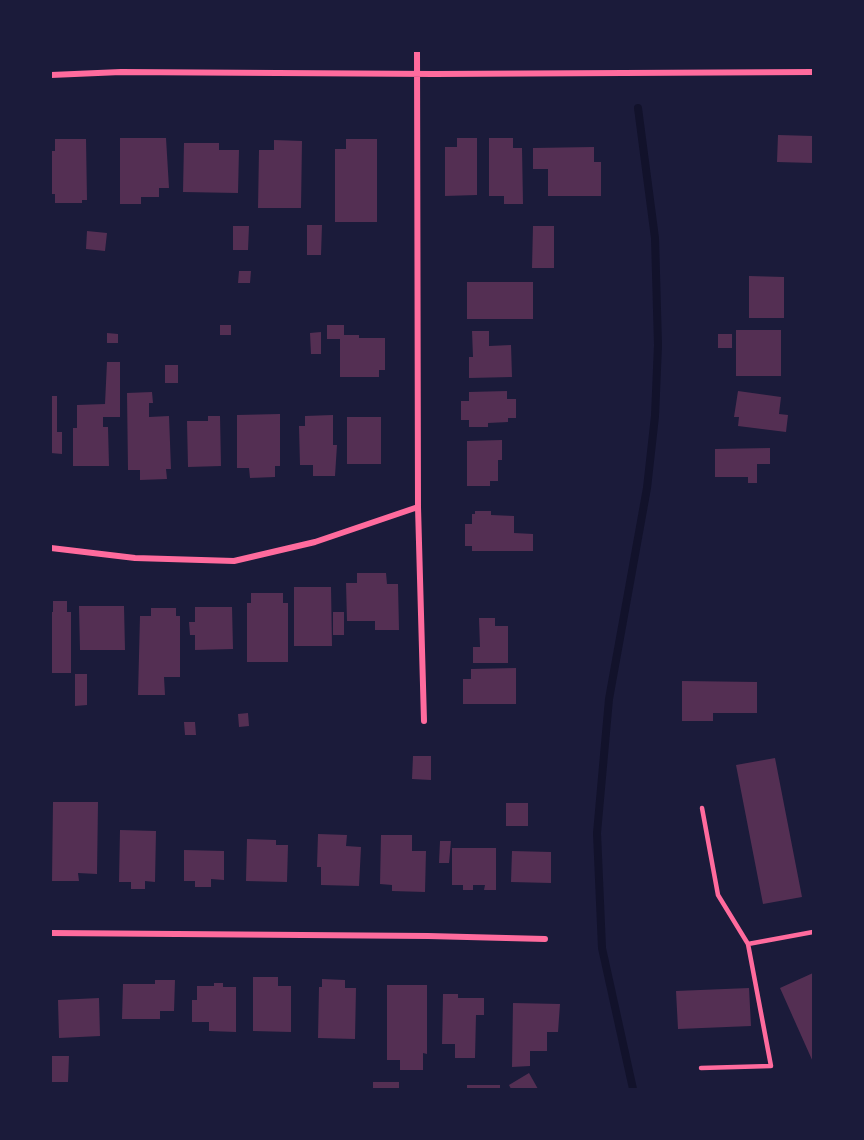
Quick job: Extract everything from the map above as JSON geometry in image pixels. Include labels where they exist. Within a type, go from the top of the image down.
[{"type":"street","points":[[417,51],[418,507],[424,721]]},
{"type":"street","points":[[51,75],[121,72],[417,74],[813,72]]},
{"type":"street","points":[[51,548],[135,558],[234,561],[315,542],[418,507]]},
{"type":"street","points":[[51,933],[545,939]]},
{"type":"lane","points":[[701,1068],[771,1066],[748,944],[718,895],[702,808]]},
{"type":"lane","points":[[748,944],[813,932]]},
{"type":"building","points":[[778,135],[813,136],[813,163],[777,162]]},
{"type":"building","points":[[120,138],[166,138],[169,188],[159,188],[159,197],[141,197],[141,204],[120,204]]},
{"type":"building","points":[[457,138],[477,138],[477,195],[445,196],[445,147],[457,147]]},
{"type":"building","points":[[489,138],[513,138],[513,148],[522,148],[523,204],[504,204],[504,196],[489,196]]},
{"type":"building","points":[[55,139],[86,139],[87,200],[82,200],[82,203],[55,203],[55,194],[51,194],[51,151],[55,151]]},
{"type":"building","points":[[346,139],[377,139],[377,222],[335,222],[335,149],[346,149]]},
{"type":"building","points":[[274,140],[302,141],[301,208],[258,208],[259,150],[274,150]]},
{"type":"building","points":[[184,143],[219,143],[219,150],[239,150],[238,193],[183,192]]},
{"type":"building","points":[[594,147],[594,162],[601,162],[601,196],[548,196],[548,169],[533,169],[533,148]]},
{"type":"building","points":[[307,225],[322,225],[321,255],[307,255]]},
{"type":"building","points":[[233,226],[249,226],[248,250],[233,250]]},
{"type":"building","points":[[533,226],[554,226],[554,268],[532,268]]},
{"type":"building","points":[[87,231],[107,233],[105,251],[86,249]]},
{"type":"building","points":[[239,271],[251,271],[250,283],[238,283]]},
{"type":"building","points":[[749,276],[784,277],[784,318],[749,318]]},
{"type":"building","points":[[467,282],[533,282],[533,319],[467,319]]},
{"type":"building","points":[[220,325],[231,325],[231,335],[220,335]]},
{"type":"building","points":[[327,325],[344,325],[344,335],[359,335],[359,338],[385,338],[385,370],[379,370],[379,377],[340,377],[340,339],[327,339]]},
{"type":"building","points":[[736,330],[781,330],[781,376],[736,376]]},
{"type":"building","points":[[472,331],[489,331],[489,346],[511,345],[512,377],[469,378],[469,357],[473,357]]},
{"type":"building","points":[[321,332],[321,354],[311,354],[310,333]]},
{"type":"building","points":[[107,333],[118,334],[118,343],[107,343]]},
{"type":"building","points":[[718,334],[732,334],[732,348],[718,348]]},
{"type":"building","points":[[107,362],[120,362],[120,417],[103,417],[103,427],[108,427],[109,466],[73,466],[73,428],[77,428],[77,405],[105,404]]},
{"type":"building","points":[[165,365],[178,365],[178,383],[165,383]]},
{"type":"building","points":[[507,391],[507,399],[516,399],[516,418],[508,418],[508,422],[488,423],[488,427],[469,427],[469,420],[461,420],[461,401],[469,401],[469,392]]},
{"type":"building","points":[[738,391],[781,397],[779,414],[788,415],[786,432],[738,426],[739,417],[734,417]]},
{"type":"building","points":[[152,392],[153,403],[149,403],[149,417],[169,416],[171,469],[166,469],[167,479],[140,480],[140,470],[128,470],[127,393]]},
{"type":"building","points":[[51,396],[57,396],[57,432],[62,432],[62,454],[51,453]]},
{"type":"building","points":[[280,414],[280,466],[275,466],[275,477],[250,478],[249,468],[237,468],[237,415]]},
{"type":"building","points":[[333,415],[333,445],[337,445],[335,476],[313,476],[313,465],[300,465],[299,426],[305,426],[305,416]]},
{"type":"building","points":[[208,416],[220,416],[221,466],[188,467],[187,421],[208,421]]},
{"type":"building","points":[[347,417],[381,417],[381,464],[347,464]]},
{"type":"building","points":[[502,440],[502,460],[498,460],[498,481],[490,481],[490,486],[467,486],[467,441]]},
{"type":"building","points":[[770,448],[770,464],[757,464],[757,483],[748,483],[748,477],[715,477],[715,449]]},
{"type":"building","points":[[475,511],[491,511],[491,515],[514,516],[514,533],[533,534],[533,551],[472,551],[472,546],[465,546],[465,524],[472,524],[472,514],[475,514]]},
{"type":"building","points":[[357,573],[386,573],[387,584],[398,584],[399,630],[375,630],[375,621],[347,621],[346,583],[357,583]]},
{"type":"building","points":[[294,587],[331,587],[332,646],[294,646]]},
{"type":"building","points":[[251,593],[283,593],[283,603],[288,603],[288,662],[247,662],[247,603],[251,603]]},
{"type":"building","points":[[53,601],[67,601],[67,612],[71,612],[71,673],[51,673]]},
{"type":"building","points":[[79,606],[124,606],[125,650],[80,650]]},
{"type":"building","points":[[195,607],[232,607],[233,649],[195,650],[195,635],[190,635],[189,622],[195,622]]},
{"type":"building","points":[[151,608],[176,608],[176,616],[180,616],[180,677],[164,677],[165,695],[138,695],[140,616],[151,616]]},
{"type":"building","points":[[333,612],[344,612],[344,635],[333,635]]},
{"type":"building","points":[[479,618],[495,618],[495,626],[508,626],[508,663],[473,663],[473,647],[480,647]]},
{"type":"building","points":[[516,668],[516,704],[463,704],[463,679],[471,679],[471,669]]},
{"type":"building","points":[[75,674],[87,674],[87,705],[75,706]]},
{"type":"building","points":[[682,681],[757,682],[757,713],[713,713],[713,721],[682,721]]},
{"type":"building","points":[[248,713],[249,726],[239,727],[238,714]]},
{"type":"building","points":[[184,722],[195,722],[196,735],[185,735]]},
{"type":"building","points":[[413,756],[431,756],[431,780],[412,779]]},
{"type":"building","points":[[775,758],[802,897],[763,904],[736,765]]},
{"type":"building","points":[[53,802],[98,802],[97,874],[78,873],[79,881],[52,881]]},
{"type":"building","points":[[506,803],[528,803],[528,826],[506,826]]},
{"type":"building","points":[[120,830],[156,831],[155,882],[145,881],[145,889],[131,889],[131,882],[119,882]]},
{"type":"building","points":[[318,834],[347,835],[346,846],[361,847],[359,886],[321,885],[321,867],[317,867]]},
{"type":"building","points":[[381,835],[412,835],[412,851],[426,851],[425,892],[392,891],[392,885],[380,884]]},
{"type":"building","points":[[247,839],[276,840],[276,845],[288,845],[287,882],[246,881]]},
{"type":"building","points":[[440,841],[451,841],[449,863],[439,863]]},
{"type":"building","points":[[452,848],[496,848],[496,890],[484,890],[485,885],[473,885],[473,890],[463,890],[463,885],[452,885]]},
{"type":"building","points":[[184,850],[224,851],[224,880],[211,879],[211,887],[195,887],[195,881],[184,881]]},
{"type":"building","points":[[512,851],[551,852],[551,883],[511,882]]},
{"type":"building","points":[[813,973],[813,1062],[780,988]]},
{"type":"building","points":[[253,977],[278,977],[278,986],[291,986],[291,1032],[253,1031]]},
{"type":"building","points":[[322,979],[345,980],[345,988],[356,988],[355,1039],[318,1038],[319,987],[322,987]]},
{"type":"building","points":[[155,980],[175,980],[174,1011],[160,1011],[160,1019],[122,1019],[123,984],[155,984]]},
{"type":"building","points":[[214,983],[223,983],[223,987],[236,987],[236,1032],[209,1031],[209,1022],[192,1022],[192,1000],[197,1000],[197,986],[214,986]]},
{"type":"building","points":[[387,985],[427,985],[427,1054],[423,1053],[423,1070],[400,1070],[400,1060],[387,1060]]},
{"type":"building","points":[[749,988],[751,1026],[678,1029],[676,991]]},
{"type":"building","points":[[443,994],[458,994],[458,998],[484,998],[484,1015],[476,1015],[475,1058],[455,1058],[455,1044],[442,1044]]},
{"type":"building","points":[[99,998],[100,1036],[59,1038],[58,1000]]},
{"type":"building","points":[[513,1003],[560,1004],[558,1032],[547,1032],[547,1051],[530,1051],[530,1066],[512,1067]]},
{"type":"building","points":[[51,1056],[69,1056],[68,1082],[51,1082]]},
{"type":"building","points":[[529,1073],[538,1089],[511,1089],[509,1085]]},
{"type":"building","points":[[373,1082],[399,1082],[399,1089],[373,1089]]},
{"type":"building","points":[[467,1085],[500,1085],[500,1089],[467,1089]]},
{"type":"waterway","points":[[633,1089],[602,948],[597,833],[609,699],[647,488],[655,416],[658,345],[655,238],[638,108]]}]
